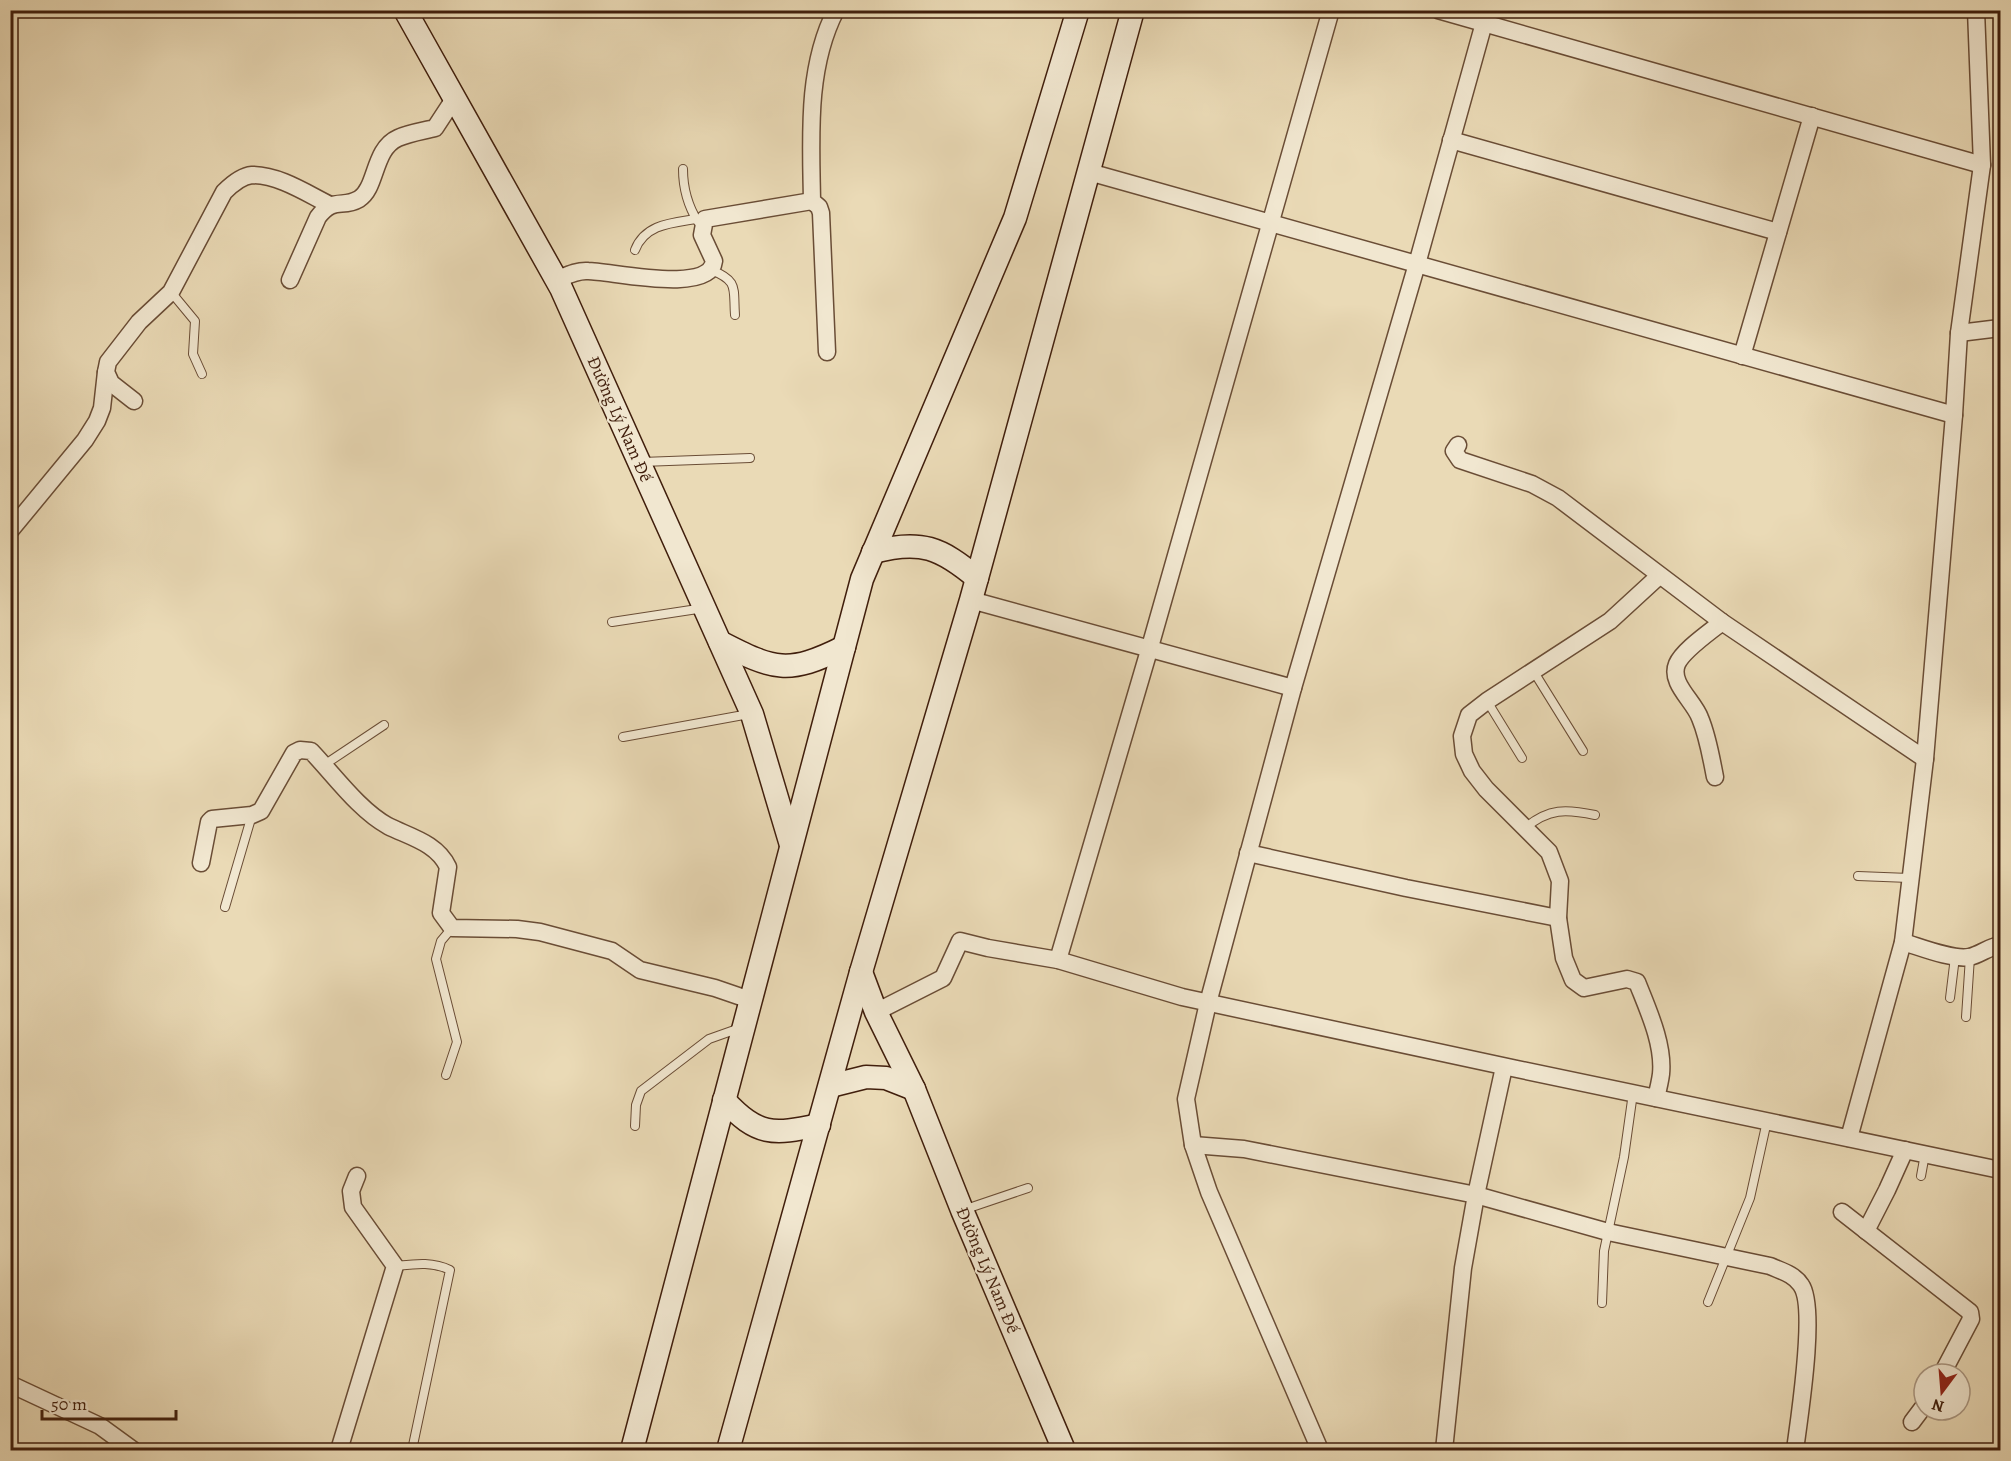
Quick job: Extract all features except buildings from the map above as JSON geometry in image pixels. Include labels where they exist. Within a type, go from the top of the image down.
[{"type":"street","name":"Đường Lý Nam Đế","points":[[405,10],[556,280],[752,714],[791,847]]},
{"type":"street","points":[[827,352],[821,213],[819,207],[812,201],[811,142],[819,55],[836,10]]},
{"type":"street","points":[[632,1450],[862,579],[1015,218],[1078,10]]},
{"type":"street","points":[[728,1450],[861,972],[971,600],[1133,10]]},
{"type":"street","points":[[1059,960],[1331,10]]},
{"type":"street","points":[[1438,10],[1982,165]]},
{"type":"street","points":[[1849,1138],[1903,942],[1925,759],[1959,333],[1982,165],[1976,10]]},
{"type":"street","points":[[1320,1450],[1209,1192],[1193,1146],[1186,1099],[1208,1003],[1293,688],[1417,264],[1484,23]]},
{"type":"street","points":[[290,280],[318,217],[330,205],[360,199],[383,152],[391,143],[398,138],[435,128],[454,99]]},
{"type":"street","points":[[1742,356],[1812,116]]},
{"type":"street","points":[[1451,140],[1778,232]]},
{"type":"street","points":[[1089,172],[1954,416]]},
{"type":"street","points":[[10,531],[85,440],[97,421],[102,408],[108,362],[139,322],[171,292],[224,192],[233,183],[250,175],[277,179],[330,205]]},
{"type":"street","points":[[556,280],[585,270],[680,280],[704,276],[711,270],[714,261],[705,246],[699,223],[705,219],[812,201]]},
{"type":"street","points":[[1959,333],[2001,328]]},
{"type":"street","points":[[106,372],[111,383],[134,401]]},
{"type":"street","points":[[1458,445],[1454,451],[1460,460],[1532,484],[1558,498],[1722,622],[1925,759]]},
{"type":"street","points":[[873,552],[894,546],[914,545],[935,550],[954,559],[977,578]]},
{"type":"street","points":[[1656,1098],[1661,1062],[1649,1012],[1637,982],[1626,979],[1584,988],[1578,986],[1573,980],[1564,958],[1558,918],[1560,881],[1550,852],[1486,789],[1472,771],[1464,754],[1462,736],[1469,715],[1610,621],[1659,576]]},
{"type":"street","points":[[971,600],[1293,688]]},
{"type":"street","points":[[1715,777],[1700,716],[1675,678],[1677,663],[1686,652],[1722,622]]},
{"type":"street","points":[[720,642],[769,665],[791,666],[815,661],[844,647]]},
{"type":"street","points":[[201,863],[208,822],[212,819],[252,815],[261,811],[294,753],[300,750],[310,751],[367,811],[386,825],[438,852],[448,867],[441,913],[444,921],[452,928],[506,928],[540,932],[612,951],[640,970],[715,988],[750,1000]]},
{"type":"street","points":[[1248,853],[1406,888],[1558,918]]},
{"type":"street","points":[[876,1012],[943,978],[960,941],[1059,960],[1208,1003],[2001,1170]]},
{"type":"street","points":[[1903,942],[1963,957],[2001,945]]},
{"type":"street","name":"Đường Lý Nam Đế","points":[[861,972],[876,1012],[914,1089],[962,1210],[1064,1450]]},
{"type":"street","points":[[1444,1450],[1463,1268],[1476,1195],[1504,1067]]},
{"type":"street","points":[[830,1086],[866,1077],[886,1078],[914,1089]]},
{"type":"street","points":[[724,1100],[752,1126],[770,1131],[790,1131],[819,1125]]},
{"type":"street","points":[[1193,1146],[1244,1149],[1476,1195],[1608,1232],[1770,1266],[1791,1275],[1802,1286],[1808,1299],[1809,1325],[1795,1450]]},
{"type":"street","points":[[1866,1231],[1905,1150]]},
{"type":"street","points":[[339,1450],[394,1266],[353,1207],[351,1191],[357,1176]]},
{"type":"street","points":[[1842,1212],[1970,1312],[1971,1319],[1948,1362]]},
{"type":"street","points":[[12,1389],[100,1426],[134,1450]]},
{"type":"lane","points":[[683,169],[687,201],[699,223]]},
{"type":"lane","points":[[635,250],[648,231],[659,226],[699,223]]},
{"type":"lane","points":[[711,270],[726,276],[732,284],[735,315]]},
{"type":"lane","points":[[171,292],[195,321],[193,354],[202,374]]},
{"type":"lane","points":[[639,462],[750,458]]},
{"type":"lane","points":[[612,622],[704,608]]},
{"type":"lane","points":[[1534,672],[1583,751]]},
{"type":"lane","points":[[1487,701],[1522,758]]},
{"type":"lane","points":[[623,737],[752,714]]},
{"type":"lane","points":[[324,765],[384,725]]},
{"type":"lane","points":[[1525,828],[1538,817],[1562,810],[1595,815]]},
{"type":"lane","points":[[225,907],[252,815]]},
{"type":"lane","points":[[1858,876],[1909,878]]},
{"type":"lane","points":[[446,1075],[457,1042],[436,959],[441,941],[452,928]]},
{"type":"lane","points":[[1950,998],[1963,957]]},
{"type":"lane","points":[[1963,957],[1966,1017]]},
{"type":"lane","points":[[635,1126],[636,1105],[641,1091],[709,1039],[744,1026]]},
{"type":"lane","points":[[1602,1303],[1604,1251],[1624,1157],[1633,1093]]},
{"type":"lane","points":[[1708,1302],[1750,1198],[1767,1121]]},
{"type":"lane","points":[[1921,1176],[1925,1154]]},
{"type":"lane","points":[[962,1210],[1028,1188]]},
{"type":"lane","points":[[394,1266],[430,1264],[440,1265],[450,1270],[412,1450]]}]
